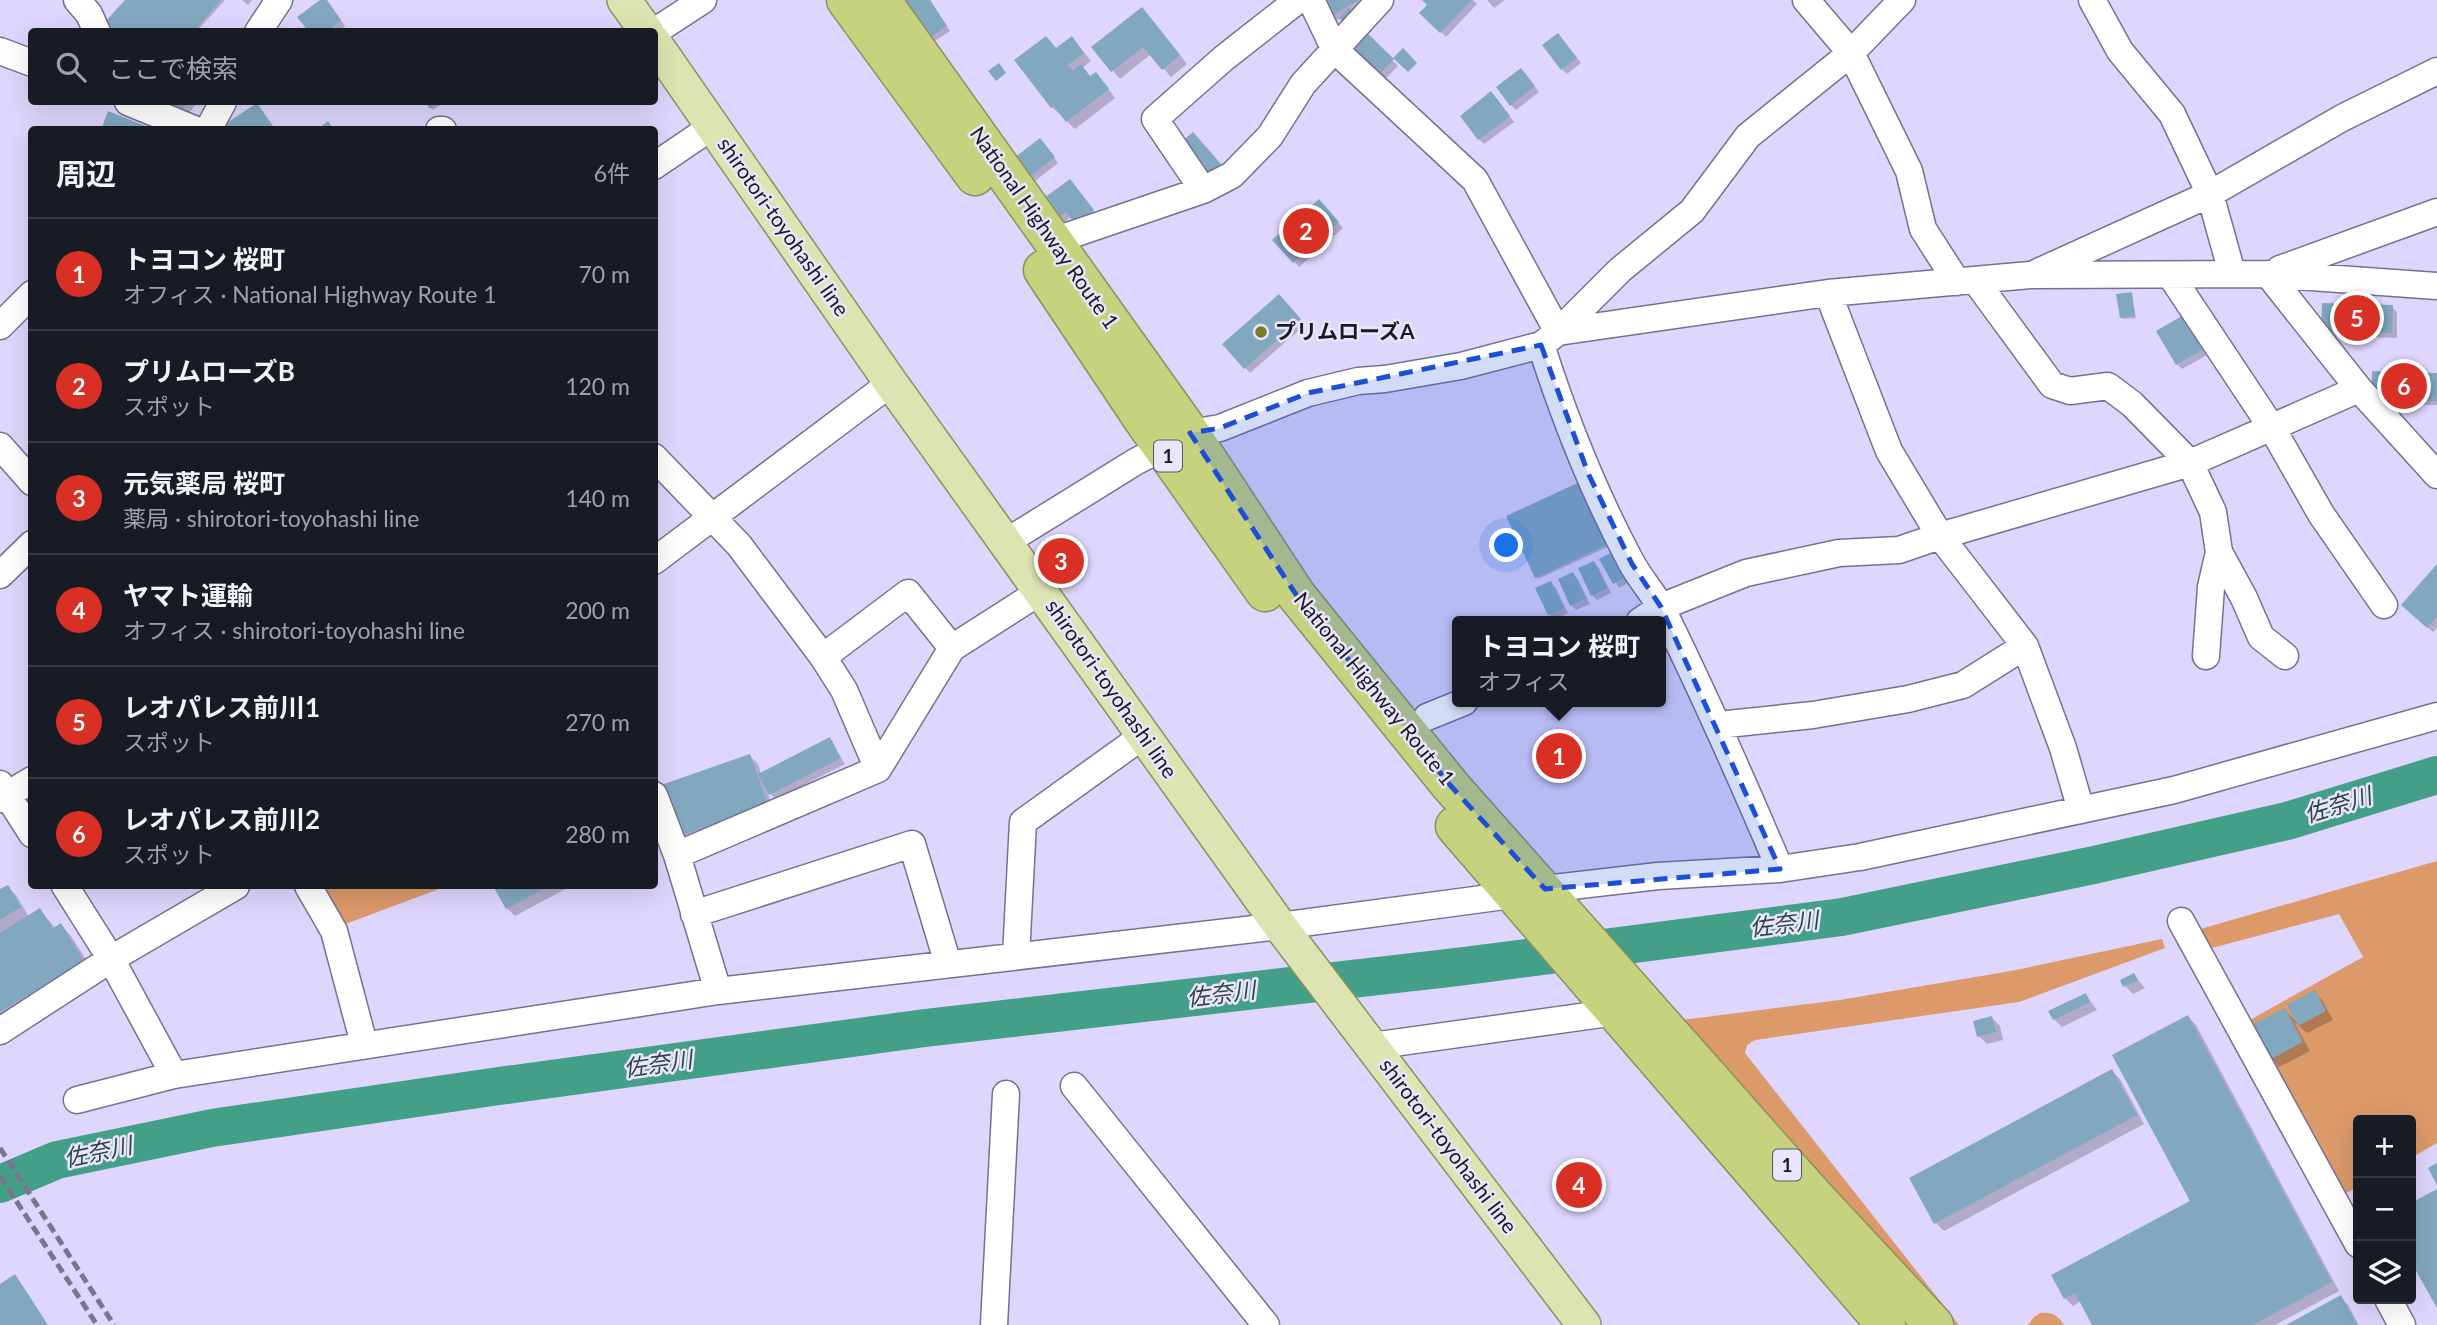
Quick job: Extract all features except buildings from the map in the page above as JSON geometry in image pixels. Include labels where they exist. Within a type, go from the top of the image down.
[{"type":"highway","name":"National Highway Route 1","points":[[846,0],[1033,255],[1176,441]]},
{"type":"highway","name":"National Highway Route 1","points":[[880,0],[1053,241],[1297,637],[1529,892],[1629,1007],[1886,1325]]},
{"type":"highway","name":"National Highway Route 1","points":[[1629,1007],[1814,1196],[1934,1325]]},
{"type":"main road","points":[[624,0],[644,28]]},
{"type":"main road","name":"shirotori-toyohashi line","points":[[658,48],[891,383],[1280,926],[1584,1325]]},
{"type":"street","points":[[77,0],[89,14],[95,28]]},
{"type":"street","points":[[261,28],[279,0]]},
{"type":"street","points":[[658,29],[703,0]]},
{"type":"street","points":[[1202,190],[1154,119],[1224,58],[1298,0]]},
{"type":"street","points":[[1311,0],[1335,50],[1475,180],[1550,339],[1561,408],[1588,473],[1632,565],[1650,614],[1746,573],[1839,553],[1899,550],[2190,463],[2359,389]]},
{"type":"street","points":[[1053,241],[1202,190],[1232,175],[1270,136],[1303,84],[1380,0]]},
{"type":"street","points":[[1806,0],[1851,52],[1909,171],[1923,229],[2052,385],[2070,391],[2108,386],[2132,404],[2190,463],[2213,512],[2219,552],[2261,637],[2285,656]]},
{"type":"street","points":[[1550,339],[1620,270],[1692,211],[1748,136],[1851,52],[1902,0]]},
{"type":"street","points":[[2092,0],[2120,51],[2172,114],[2210,194],[2232,273]]},
{"type":"street","points":[[0,51],[28,62]]},
{"type":"street","points":[[2030,275],[2210,194],[2342,118],[2437,71]]},
{"type":"street","points":[[135,105],[186,126]]},
{"type":"street","points":[[210,126],[221,105]]},
{"type":"street","points":[[658,163],[713,127]]},
{"type":"street","points":[[2268,274],[2437,212]]},
{"type":"street","points":[[1006,542],[1135,462],[1176,441],[1220,428],[1308,393],[1358,381],[1461,366],[1550,339],[1828,293],[2030,275],[2171,276],[2232,273],[2437,286]]},
{"type":"street","points":[[2268,274],[2359,389],[2437,475]]},
{"type":"street","points":[[2171,276],[2272,428],[2321,514],[2384,605]]},
{"type":"street","points":[[1828,293],[1889,451],[1940,536],[2025,646],[2063,748],[2081,810]]},
{"type":"street","points":[[0,326],[28,298]]},
{"type":"street","points":[[658,558],[891,383]]},
{"type":"street","points":[[0,446],[28,478]]},
{"type":"street","points":[[658,461],[739,545],[823,657],[845,690],[878,769]]},
{"type":"street","points":[[0,575],[28,548]]},
{"type":"street","points":[[2206,656],[2211,587],[2219,552]]},
{"type":"street","points":[[677,855],[878,769],[952,648],[1041,590]]},
{"type":"street","points":[[823,657],[908,593],[952,648]]},
{"type":"street","points":[[1666,640],[1718,725],[1780,869]]},
{"type":"street","points":[[1718,725],[1813,715],[1908,699],[1963,685],[2025,646]]},
{"type":"street","points":[[1427,717],[1452,707]]},
{"type":"street","points":[[77,1100],[174,1075],[718,991],[1280,926],[1658,876],[1780,869],[1860,857],[2174,790],[2437,716]]},
{"type":"street","points":[[1016,956],[1023,822],[1144,735]]},
{"type":"street","points":[[28,781],[2,792],[28,828]]},
{"type":"street","points":[[658,805],[677,855],[718,991]]},
{"type":"street","points":[[694,914],[912,844],[948,964]]},
{"type":"street","points":[[67,889],[111,959],[174,1075]]},
{"type":"street","points":[[0,1031],[111,959],[231,889]]},
{"type":"street","points":[[310,889],[334,931],[364,1044]]},
{"type":"street","points":[[2181,921],[2356,1241]]},
{"type":"street","points":[[1372,1046],[1629,1007]]},
{"type":"street","points":[[1074,1086],[1264,1324]]},
{"type":"street","points":[[994,1325],[1006,1094]]},
{"type":"street","points":[[2391,1304],[2402,1325]]},
{"type":"highlighted area","points":[[1541,345],[1588,473],[1632,564],[1661,607],[1780,869],[1545,889],[1450,785],[1297,596],[1190,433],[1220,428],[1308,393]]},
{"type":"shaded area","points":[[2437,861],[2437,1143],[2416,1155],[2416,1115],[2353,1115],[2353,1190],[2345,1194],[2248,1021],[2363,957],[2339,914],[2208,949],[2197,930]]},
{"type":"shaded area","points":[[319,889],[439,889],[340,926]]},
{"type":"shaded area","points":[[2162,939],[2165,948],[2019,1002],[1755,1040],[1747,1045],[1745,1053],[1959,1325],[1948,1325],[1674,1021],[1840,1000],[2011,971]]},
{"type":"shaded area","points":[[2040,1313],[2054,1315],[2064,1325],[2028,1325]]},
{"type":"waterway","name":"佐奈川","points":[[0,1184],[57,1160],[212,1128],[492,1087],[925,1028],[1457,967],[1842,917],[2094,865],[2287,821],[2437,775]]},
{"type":"railway","points":[[0,1148],[114,1325]]},
{"type":"railway","points":[[0,1176],[97,1325]]},
{"type":"place","name":"プリムローズB","points":[[1306,231]]},
{"type":"place","name":"レオパレス前川1","points":[[2357,318]]},
{"type":"place","name":"プリムローズA","points":[[1261,332]]},
{"type":"place","name":"レオパレス前川2","points":[[2404,386]]},
{"type":"place","name":"元気薬局 桜町","points":[[1061,561]]},
{"type":"place","name":"トヨコン 桜町","points":[[1559,756]]},
{"type":"place","name":"ヤマト運輸","points":[[1579,1185]]}]
